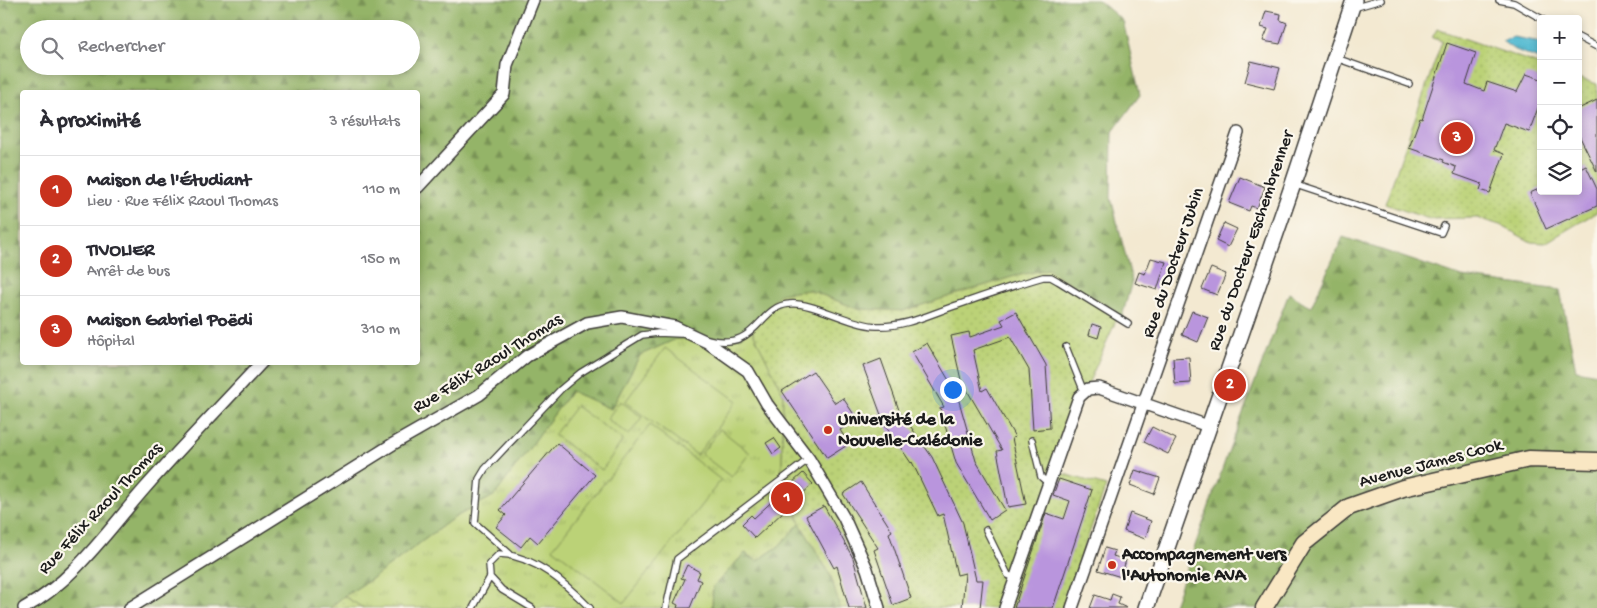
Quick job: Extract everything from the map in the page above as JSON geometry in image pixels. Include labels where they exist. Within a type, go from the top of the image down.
[{"type":"main road","name":"Avenue James Cook","points":[[1264,608],[1304,543],[1324,525],[1349,507],[1403,488],[1529,459],[1597,460]]},
{"type":"street","points":[[420,185],[504,94],[507,65],[533,0]]},
{"type":"street","name":"Rue du Docteur Eschembrenner","points":[[1146,608],[1293,184],[1352,4]]},
{"type":"street","name":"Rue du Docteur Jubin","points":[[1072,608],[1238,133]]},
{"type":"street","name":"Rue Félix Raoul Thomas","points":[[130,608],[392,444],[479,395],[528,356],[587,323],[622,317],[675,327],[694,335],[748,371],[767,404],[809,459],[844,518],[867,569],[879,608]]},
{"type":"street","name":"Rue Félix Raoul Thomas","points":[[24,608],[40,600],[79,564],[184,445],[259,365]]},
{"type":"street","points":[[1005,608],[1079,397],[1084,392],[1088,389],[1099,388],[1208,426]]},
{"type":"lane","points":[[1352,4],[1381,0]]},
{"type":"lane","points":[[1499,0],[1514,3],[1537,16]]},
{"type":"lane","points":[[1582,39],[1597,47]]},
{"type":"lane","points":[[1334,58],[1409,84]]},
{"type":"lane","points":[[1293,184],[1441,233],[1444,226]]},
{"type":"lane","points":[[590,608],[548,573],[532,563],[510,554],[475,523],[479,479],[491,462],[561,389],[580,373],[642,335],[665,332],[694,335],[725,342],[740,339],[778,308],[791,303],[857,324],[879,326],[899,324],[922,319],[1044,277],[1051,277],[1128,324]]},
{"type":"lane","points":[[1066,347],[1084,392]]},
{"type":"lane","points":[[1032,440],[1041,477],[1049,484]]},
{"type":"lane","points":[[666,608],[677,559],[809,459]]},
{"type":"lane","points":[[986,530],[1008,575],[1015,578]]},
{"type":"lane","points":[[473,608],[490,577],[489,564],[500,554],[510,554]]},
{"type":"lane","points":[[490,577],[502,590],[532,608]]},
{"type":"green space","points":[[0,0],[1098,0],[1123,21],[1140,95],[1112,133],[1111,198],[1132,281],[1122,317],[1048,269],[1012,277],[903,311],[858,309],[809,290],[780,294],[741,337],[676,339],[640,355],[611,409],[571,391],[495,495],[452,519],[330,608],[0,608]]},
{"type":"green space","points":[[1437,29],[1537,64],[1537,195],[1582,195],[1582,79],[1597,84],[1597,212],[1545,243],[1531,242],[1500,225],[1477,218],[1429,219],[1385,204],[1442,41],[1432,38]]},
{"type":"green space","points":[[1343,237],[1462,277],[1560,290],[1576,370],[1597,374],[1597,608],[1173,608],[1230,447],[1289,293],[1311,307]]},
{"type":"green space","points":[[1048,269],[1119,314],[1050,470],[1106,486],[1063,608],[840,608],[831,576],[800,523],[782,469],[783,393],[750,326],[780,294],[809,290],[858,309],[903,311],[1012,277]]},
{"type":"green space","points":[[750,326],[783,393],[782,469],[800,523],[779,546],[757,561],[745,553],[713,587],[712,608],[363,608],[344,596],[373,578],[452,519],[495,495],[571,391],[611,409],[640,355],[676,339],[741,337]]},
{"type":"green space","points":[[665,348],[737,401],[697,455],[625,402]]},
{"type":"green space","points":[[620,401],[642,417],[629,435],[607,419]]},
{"type":"green space","points":[[576,406],[623,440],[602,470],[554,435]]},
{"type":"green space","points":[[650,425],[721,480],[624,603],[553,548]]},
{"type":"green space","points":[[720,429],[750,453],[731,477],[701,454]]},
{"type":"green space","points":[[800,523],[831,577],[840,608],[712,608],[713,587],[745,553],[757,561],[779,546]]},
{"type":"green space","points":[[344,596],[363,608],[330,608]]},
{"type":"water","points":[[1513,37],[1537,41],[1537,58],[1513,49],[1502,41]]},
{"type":"building","points":[[1266,11],[1281,14],[1280,20],[1287,23],[1280,44],[1263,41],[1268,29],[1261,27]]},
{"type":"building","points":[[1447,43],[1476,53],[1466,84],[1484,91],[1487,82],[1517,92],[1526,74],[1537,78],[1537,111],[1529,132],[1504,123],[1494,150],[1504,154],[1490,193],[1480,190],[1482,184],[1454,174],[1456,167],[1443,162],[1444,160],[1409,148],[1420,118],[1422,119]]},
{"type":"building","points":[[1251,61],[1280,68],[1274,89],[1245,82]]},
{"type":"building","points":[[1597,100],[1597,172],[1582,141],[1582,107]]},
{"type":"building","points":[[1586,166],[1597,189],[1597,206],[1546,229],[1530,193],[1537,190],[1537,195],[1582,195],[1582,168]]},
{"type":"building","points":[[1240,177],[1265,187],[1257,208],[1251,206],[1249,211],[1229,203]]},
{"type":"building","points":[[1224,223],[1237,229],[1228,247],[1216,241]]},
{"type":"building","points":[[1151,258],[1166,262],[1157,290],[1135,283],[1139,272],[1145,274]]},
{"type":"building","points":[[1211,268],[1226,274],[1217,295],[1202,289]]},
{"type":"building","points":[[1192,311],[1208,317],[1198,342],[1182,335]]},
{"type":"building","points":[[1016,312],[1046,365],[1050,428],[1033,430],[1029,370],[1010,337],[973,350],[982,391],[987,388],[1015,437],[1012,438],[1026,504],[1008,507],[997,451],[1002,450],[961,380],[951,336],[969,332],[970,337],[1004,325],[1001,320]]},
{"type":"building","points":[[1092,324],[1101,327],[1098,338],[1089,335]]},
{"type":"building","points":[[927,343],[957,394],[976,461],[1005,510],[990,520],[956,463],[940,408],[944,407],[912,352]]},
{"type":"building","points":[[1189,357],[1191,383],[1175,384],[1173,358]]},
{"type":"building","points":[[881,359],[899,410],[932,457],[963,523],[976,580],[983,580],[980,608],[962,608],[965,573],[957,575],[943,514],[938,516],[912,462],[884,423],[863,366]]},
{"type":"building","points":[[813,371],[835,403],[843,398],[857,419],[840,430],[849,444],[827,458],[782,391]]},
{"type":"building","points":[[1152,427],[1176,439],[1168,454],[1144,442]]},
{"type":"building","points":[[774,438],[781,448],[773,454],[766,443]]},
{"type":"building","points":[[557,443],[595,475],[538,543],[530,536],[521,547],[496,527],[506,515],[500,510]]},
{"type":"building","points":[[1135,470],[1160,478],[1154,494],[1130,485]]},
{"type":"building","points":[[803,473],[813,484],[755,538],[742,524],[751,515],[754,518]]},
{"type":"building","points":[[1059,479],[1092,490],[1053,608],[1014,608],[1046,513],[1064,519],[1070,501],[1053,495]]},
{"type":"building","points":[[861,482],[892,531],[889,533],[911,598],[893,605],[874,550],[878,548],[843,494]]},
{"type":"building","points":[[824,506],[853,558],[867,608],[849,608],[837,566],[834,568],[806,516]]},
{"type":"building","points":[[1130,513],[1151,521],[1145,539],[1124,531]]},
{"type":"building","name":"Accompagnement vers l'Autonomie AVA","points":[[1105,548],[1115,551],[1113,556],[1126,560],[1121,577],[1098,570]]},
{"type":"building","points":[[687,565],[700,572],[697,579],[701,581],[690,608],[677,608],[678,605],[674,603],[685,579],[681,578]]},
{"type":"building","points":[[1112,594],[1120,597],[1118,604],[1127,608],[1090,608],[1095,595],[1110,600]]},
{"type":"place","name":"Maison Gabriel Poëdi","points":[[1457,138]]},
{"type":"place","name":"TIVOLIER","points":[[1230,385]]},
{"type":"place","name":"Université de la Nouvelle-Calédonie","points":[[828,430]]},
{"type":"place","name":"Maison de l'Étudiant","points":[[787,498]]},
{"type":"place","name":"Accompagnement vers l'Autonomie AVA","points":[[1112,565]]}]
